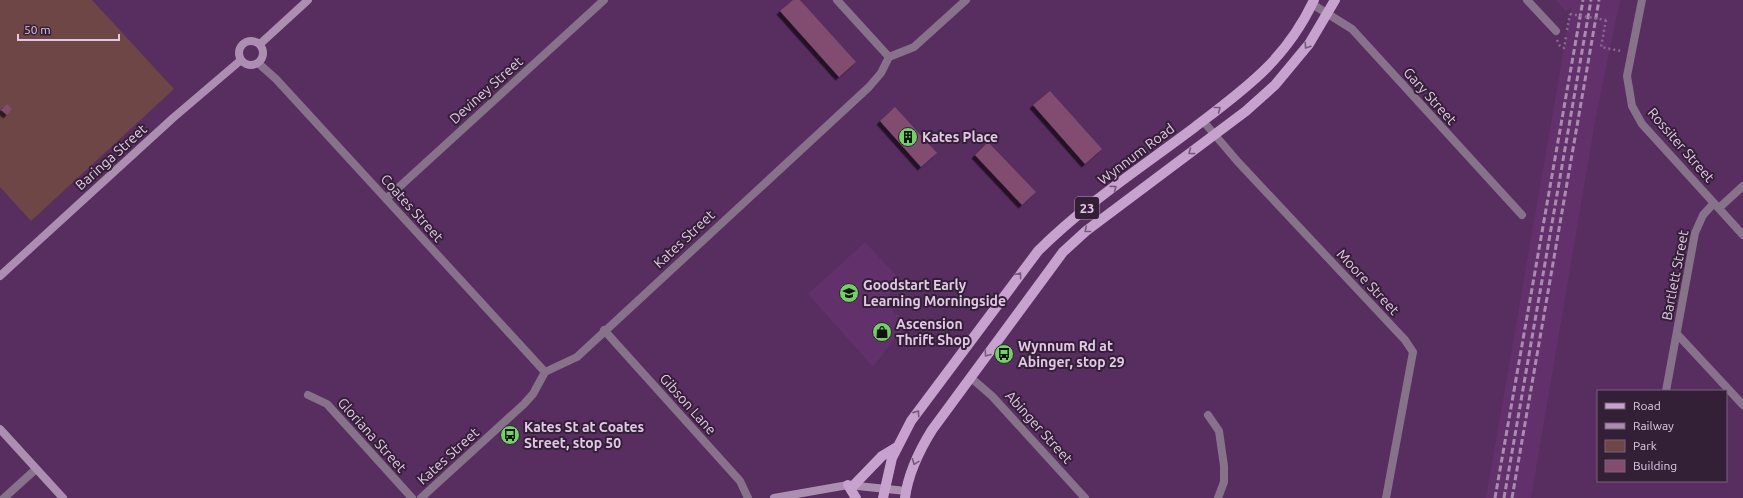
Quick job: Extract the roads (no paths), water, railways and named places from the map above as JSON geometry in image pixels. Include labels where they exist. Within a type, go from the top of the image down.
[{"type":"main road","name":"23","points":[[906,494],[913,466],[922,445],[970,377],[1063,252],[1086,231],[1214,135],[1260,98],[1288,72],[1309,44],[1335,0]]},
{"type":"main road","name":"Wynnum Road","points":[[883,493],[897,447],[918,412],[1038,251],[1060,229],[1253,82],[1278,57],[1298,29],[1313,2]]},
{"type":"main road","points":[[856,498],[851,485],[882,456],[897,447]]},
{"type":"street","points":[[260,44],[308,0]]},
{"type":"street","name":"Deviney Street","points":[[386,199],[604,0]]},
{"type":"street","points":[[837,0],[889,56],[914,47],[966,0]]},
{"type":"street","points":[[1527,0],[1556,31]]},
{"type":"street","name":"Rossiter Street","points":[[1642,0],[1627,76],[1632,106],[1642,124],[1743,235]]},
{"type":"street","name":"Gary Street","points":[[1313,2],[1352,30],[1522,215]]},
{"type":"street","points":[[251,40],[260,44],[263,48],[263,56],[258,63],[250,65],[242,60],[239,52],[243,43],[251,40]]},
{"type":"street","name":"Kates Street","points":[[421,498],[524,404],[533,394],[545,372],[573,359],[869,87],[881,73],[889,56]]},
{"type":"street","name":"Baringa Street","points":[[0,276],[173,118],[242,60]]},
{"type":"street","name":"Coates Street","points":[[258,63],[276,79],[545,372]]},
{"type":"street","name":"Moore Street","points":[[1203,121],[1238,162],[1405,340],[1413,352],[1386,498]]},
{"type":"street","name":"Bartlett Street","points":[[1666,390],[1695,233],[1703,215],[1743,186]]},
{"type":"street","name":"Gibson Lane","points":[[604,330],[740,481],[748,498]]},
{"type":"street","name":"Bartlett Street","points":[[1677,334],[1743,405]]},
{"type":"street","name":"Abinger Street","points":[[970,377],[992,396],[1085,498]]},
{"type":"street","name":"Gloriana Street","points":[[308,395],[327,404],[412,498]]},
{"type":"street","points":[[1208,415],[1218,431],[1224,466],[1224,482],[1218,498]]},
{"type":"street","points":[[0,429],[63,498]]},
{"type":"street","points":[[4,498],[36,469]]},
{"type":"street","points":[[774,498],[851,485],[883,493],[906,494]]},
{"type":"railway","points":[[1495,498],[1583,0]]},
{"type":"railway","points":[[1504,498],[1591,0]]},
{"type":"railway","points":[[1512,498],[1599,0]]},
{"type":"place","name":"Kates Place","points":[[908,137]]},
{"type":"place","name":"Goodstart Early Learning Morningside","points":[[849,293]]},
{"type":"place","name":"Ascension Thrift Shop","points":[[882,332]]},
{"type":"place","name":"Wynnum Rd at Abinger, stop 29","points":[[1004,354]]},
{"type":"place","name":"Kates St at Coates Street, stop 50","points":[[510,435]]}]
